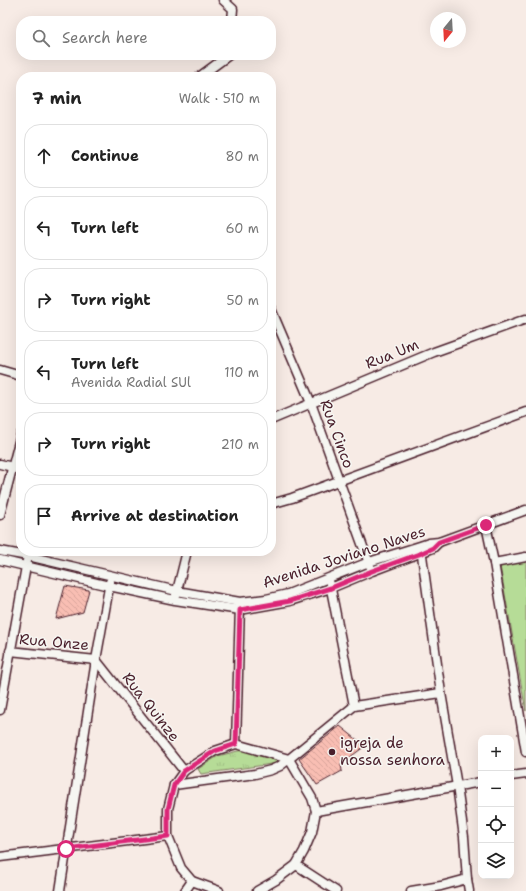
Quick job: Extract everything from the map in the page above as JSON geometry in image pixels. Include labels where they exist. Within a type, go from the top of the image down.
[{"type":"street","points":[[223,0],[233,9],[232,16]]},
{"type":"street","points":[[206,72],[222,60]]},
{"type":"street","name":"Rua Um","points":[[276,418],[434,352],[526,319]]},
{"type":"street","name":"Rua Cinco","points":[[276,321],[311,403],[372,571]]},
{"type":"street","points":[[0,370],[16,375]]},
{"type":"street","points":[[276,503],[339,482],[526,412]]},
{"type":"street","points":[[0,516],[16,452]]},
{"type":"street","points":[[0,464],[16,468]]},
{"type":"street","name":"Avenida Joviano Naves","points":[[28,556],[240,606],[288,594],[369,562],[421,549],[433,548],[439,542],[526,510]]},
{"type":"street","points":[[486,525],[494,563],[526,752]]},
{"type":"street","points":[[421,549],[441,693],[457,786],[464,837],[467,879],[470,891]]},
{"type":"street","name":"Avenida Joviano Naves","points":[[0,560],[175,600],[240,606],[290,601],[331,588],[421,549]]},
{"type":"street","name":"Avenida Joviano Naves","points":[[0,551],[16,554]]},
{"type":"street","points":[[0,710],[28,556]]},
{"type":"street","points":[[175,600],[186,556]]},
{"type":"street","points":[[494,563],[526,557]]},
{"type":"street","points":[[60,891],[96,660],[112,576]]},
{"type":"street","points":[[328,578],[354,706]]},
{"type":"street","points":[[236,744],[240,606]]},
{"type":"street","name":"Rua Onze","points":[[10,651],[96,660]]},
{"type":"street","name":"Rua Quinze","points":[[96,660],[184,771]]},
{"type":"street","points":[[174,785],[255,774],[271,770],[280,766],[354,706],[441,693]]},
{"type":"street","points":[[219,891],[192,881],[181,868],[168,836],[168,809],[174,785],[184,771],[215,751],[236,744],[289,759],[312,798],[316,811],[312,832],[296,865],[276,880],[257,891]]},
{"type":"street","points":[[514,776],[526,774]]},
{"type":"street","points":[[316,811],[478,782]]},
{"type":"street","points":[[0,857],[168,836]]},
{"type":"street","points":[[296,865],[336,891]]},
{"type":"street","points":[[411,891],[441,886],[467,879]]},
{"type":"street","points":[[185,891],[192,881]]},
{"type":"green space","points":[[526,561],[526,711],[500,566]]},
{"type":"green space","points":[[242,750],[279,761],[279,763],[201,774],[198,769],[218,756]]},
{"type":"building","points":[[65,586],[89,590],[83,612],[56,619]]},
{"type":"building","name":"igreja de nossa senhora","points":[[340,726],[365,746],[341,764],[342,771],[317,785],[299,759]]},
{"type":"place","name":"igreja de nossa senhora","points":[[332,752]]},
{"type":"route","points":[[66,849],[168,836],[168,809],[174,785],[184,771],[215,751],[236,744],[240,610],[290,601],[331,588],[422,553],[433,548],[439,542],[486,525]]}]
